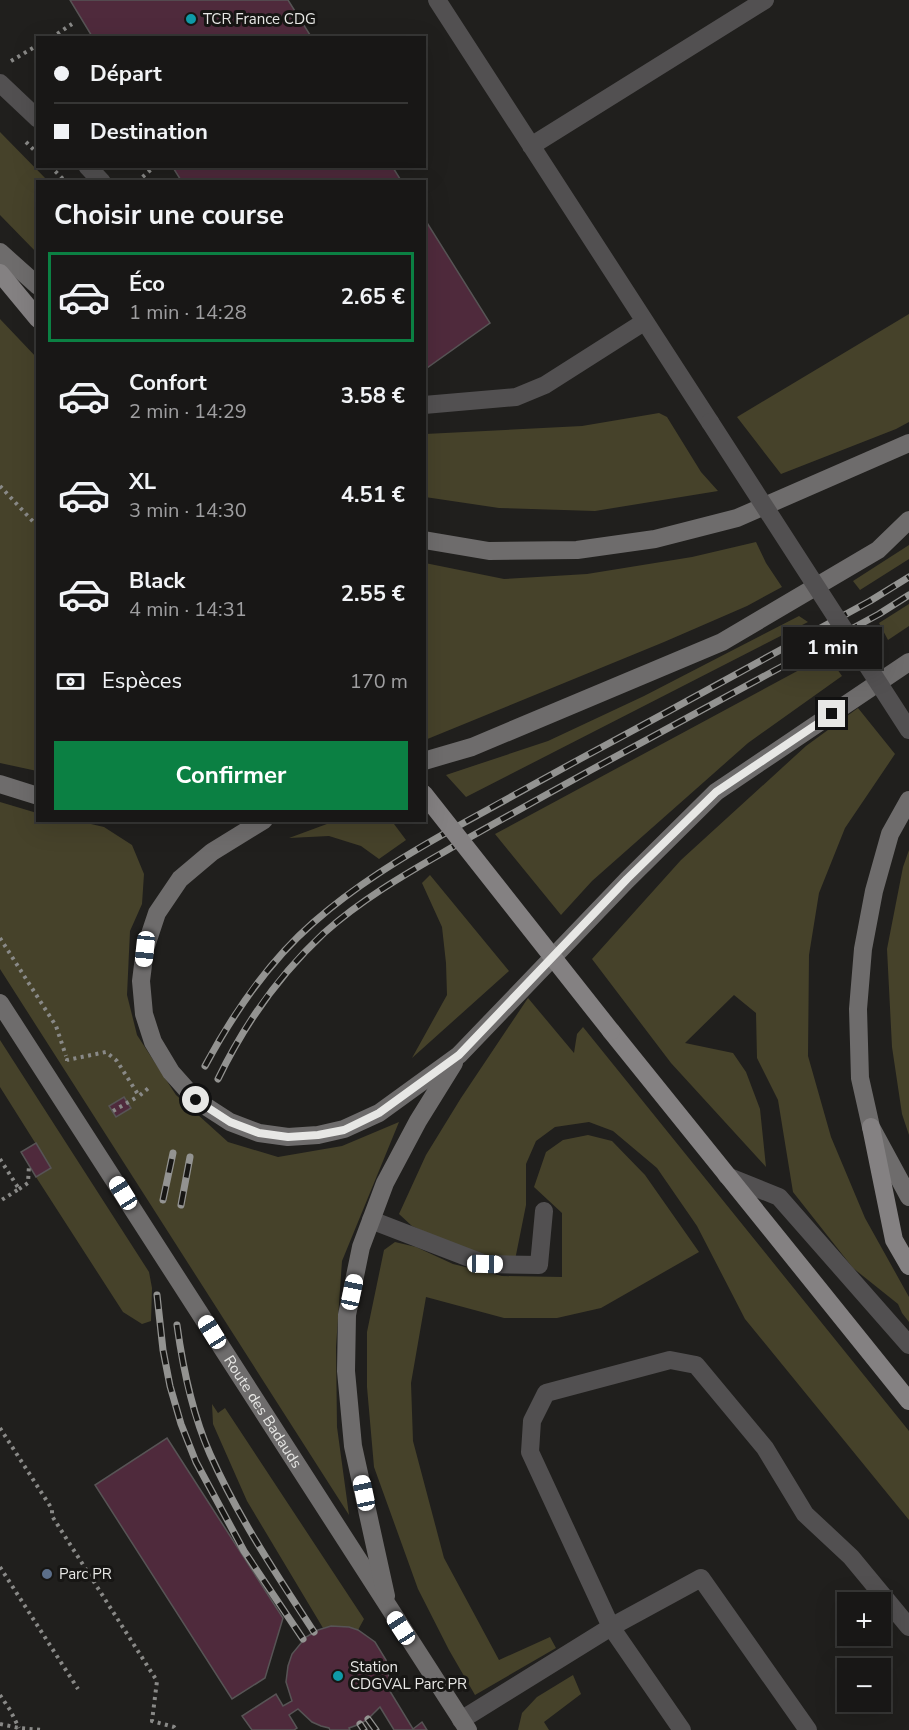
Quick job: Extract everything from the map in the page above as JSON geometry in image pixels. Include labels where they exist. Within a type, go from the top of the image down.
[{"type":"main road","points":[[0,252],[36,284]]},
{"type":"main road","points":[[0,273],[36,317]]},
{"type":"main road","points":[[426,540],[489,551],[577,550],[655,539],[737,518],[909,443]]},
{"type":"main road","points":[[426,760],[472,747],[722,642],[878,550],[909,520]]},
{"type":"main road","points":[[261,822],[212,852],[180,879],[157,913],[145,949],[141,981],[144,1014],[153,1042],[171,1072],[196,1100],[230,1122],[259,1133],[288,1137],[344,1130],[379,1113],[459,1055],[627,879],[716,792],[909,662]]},
{"type":"main road","points":[[0,784],[36,795]]},
{"type":"main road","points":[[426,797],[610,1031],[909,1401]]},
{"type":"main road","points":[[909,800],[890,834],[874,891],[863,950],[858,1009],[860,1078],[894,1240],[909,1266]]},
{"type":"main road","name":"Route des Badauds","points":[[0,1003],[464,1725]]},
{"type":"main road","points":[[389,1609],[353,1446],[346,1371],[347,1315],[361,1247],[385,1183],[418,1120],[459,1055]]},
{"type":"main road","points":[[871,1127],[909,1197]]},
{"type":"lane","points":[[437,0],[909,730]]},
{"type":"lane","points":[[531,146],[765,0]]},
{"type":"lane","points":[[0,83],[36,117]]},
{"type":"lane","points":[[89,168],[100,180]]},
{"type":"lane","points":[[426,405],[516,397],[545,385],[644,322]]},
{"type":"lane","points":[[878,550],[909,533]]},
{"type":"lane","points":[[727,1176],[779,1197],[909,1345]]},
{"type":"lane","points":[[371,1220],[485,1264],[539,1265],[544,1211]]},
{"type":"lane","points":[[682,1730],[611,1627],[530,1452],[532,1421],[546,1393],[670,1360],[696,1365],[765,1448],[805,1514],[851,1557],[909,1627]]},
{"type":"lane","points":[[464,1725],[611,1627],[701,1578],[808,1730]]},
{"type":"path","points":[[54,36],[72,24]]},
{"type":"path","points":[[9,62],[36,46]]},
{"type":"path","points":[[52,168],[63,180]]},
{"type":"path","points":[[139,180],[153,168]]},
{"type":"path","points":[[0,486],[36,525]]},
{"type":"path","points":[[0,938],[56,1026],[67,1060]]},
{"type":"path","points":[[77,1058],[106,1052]]},
{"type":"path","points":[[113,1111],[139,1096]]},
{"type":"path","points":[[0,1159],[19,1189]]},
{"type":"path","points":[[0,1201],[28,1183],[29,1165]]},
{"type":"path","points":[[0,1428],[52,1509],[52,1516],[157,1681],[152,1721],[174,1727],[176,1730]]},
{"type":"path","points":[[0,1567],[78,1689]]},
{"type":"path","points":[[0,1695],[20,1729]]},
{"type":"path","points":[[0,1724],[20,1729],[43,1730]]},
{"type":"shaded area","points":[[0,132],[47,180],[36,180],[36,252],[0,215]]},
{"type":"shaded area","points":[[909,314],[909,422],[781,474],[737,417]]},
{"type":"shaded area","points":[[0,319],[36,357],[36,771],[0,763]]},
{"type":"shaded area","points":[[659,413],[667,417],[701,472],[718,491],[595,511],[499,508],[426,497],[426,434],[582,426]]},
{"type":"shaded area","points":[[756,542],[766,563],[782,587],[747,606],[664,642],[426,740],[426,563],[504,579],[587,574],[692,557]]},
{"type":"shaded area","points":[[909,545],[909,559],[860,590],[853,581]]},
{"type":"shaded area","points":[[909,604],[909,626],[888,640],[879,623]]},
{"type":"shaded area","points":[[799,616],[808,622],[466,797],[446,775],[548,741],[644,696]]},
{"type":"shaded area","points":[[827,655],[842,676],[748,743],[592,881],[561,915],[495,834]]},
{"type":"shaded area","points":[[858,708],[895,754],[845,828],[819,893],[809,955],[808,1056],[831,1137],[865,1218],[909,1297],[909,1322],[898,1304],[853,1268],[793,1192],[778,1100],[757,1058],[756,1013],[734,995],[685,1043],[733,1053],[746,1072],[760,1109],[766,1167],[671,1063],[592,959],[681,860],[806,746]]},
{"type":"shaded area","points":[[0,802],[36,813],[36,822],[82,822],[104,827],[132,845],[144,874],[142,904],[130,931],[127,995],[137,1035],[176,1095],[228,1142],[278,1157],[342,1146],[399,1122],[342,1261],[336,1347],[337,1427],[349,1515],[0,969]]},
{"type":"shaded area","points":[[332,822],[392,822],[406,840],[379,859],[361,846],[329,836],[289,838]]},
{"type":"shaded area","points":[[909,850],[909,1135],[902,1114],[892,1047],[887,949],[903,867]]},
{"type":"shaded area","points":[[430,875],[509,971],[412,1058],[447,995],[442,927],[422,883]]},
{"type":"shaded area","points":[[528,998],[574,1053],[577,1034],[583,1027],[909,1431],[909,1520],[745,1319],[697,1226],[657,1168],[613,1131],[589,1122],[555,1127],[536,1141],[526,1164],[526,1205],[515,1260],[488,1257],[440,1239],[412,1226],[399,1214],[426,1155]]},
{"type":"shaded area","points":[[0,1040],[149,1272],[152,1288],[151,1321],[142,1324],[123,1312],[36,1177],[51,1168],[0,1087]]},
{"type":"shaded area","points":[[588,1135],[612,1141],[645,1175],[699,1252],[601,1308],[557,1318],[504,1318],[426,1297],[411,1383],[413,1441],[444,1558],[499,1660],[550,1637],[556,1648],[475,1695],[418,1589],[374,1467],[367,1387],[367,1332],[384,1250],[395,1242],[416,1247],[453,1264],[502,1276],[562,1277],[562,1213],[534,1187],[546,1152],[563,1140]]},
{"type":"shaded area","points":[[212,1404],[218,1413],[225,1408],[364,1619],[358,1630],[338,1626],[323,1628],[247,1501],[213,1424]]},
{"type":"shaded area","points":[[573,1675],[581,1694],[544,1722],[549,1730],[518,1730],[522,1713],[537,1697]]},
{"type":"building","name":"TCR France CDG","points":[[70,0],[288,0],[311,36],[92,36]]},
{"type":"building","points":[[173,168],[393,168],[401,180],[181,180]]},
{"type":"building","points":[[426,221],[490,323],[426,369]]},
{"type":"building","points":[[124,1097],[131,1108],[116,1117],[109,1106]]},
{"type":"building","points":[[36,1143],[51,1168],[36,1177],[21,1152]]},
{"type":"building","points":[[167,1438],[283,1618],[265,1678],[232,1699],[95,1485]]},
{"type":"building","name":"Station CDGVAL Parc PR","points":[[331,1626],[358,1630],[375,1642],[386,1660],[388,1688],[413,1729],[422,1722],[427,1730],[394,1730],[380,1707],[368,1719],[349,1728],[350,1730],[330,1730],[312,1722],[298,1709],[289,1715],[297,1728],[294,1730],[252,1730],[242,1716],[276,1694],[283,1706],[292,1701],[286,1682],[292,1654],[306,1637]]},
{"type":"railway","points":[[205,1066],[240,1007],[267,971],[297,937],[362,885],[449,831],[870,601],[909,577]]},
{"type":"railway","points":[[218,1079],[239,1039],[277,983],[324,933],[367,899],[481,831],[879,614],[909,595]]},
{"type":"railway","points":[[163,1200],[173,1153]]},
{"type":"railway","points":[[181,1205],[190,1157]]},
{"type":"railway","points":[[157,1295],[163,1350],[170,1386],[181,1424],[196,1462],[244,1551],[303,1639]]},
{"type":"railway","points":[[177,1325],[189,1391],[210,1454],[245,1523],[314,1632]]},
{"type":"railway","points":[[368,1719],[376,1730]]},
{"type":"railway","points":[[360,1724],[364,1730]]},
{"type":"place","name":"TCR France CDG","points":[[191,19]]},
{"type":"place","name":"Parc PR","points":[[47,1574]]},
{"type":"place","name":"Station CDGVAL Parc PR","points":[[338,1676]]},
{"type":"route","points":[[196,1100],[230,1122],[259,1133],[288,1137],[344,1130],[379,1113],[459,1055],[627,879],[716,792],[832,714]]}]
